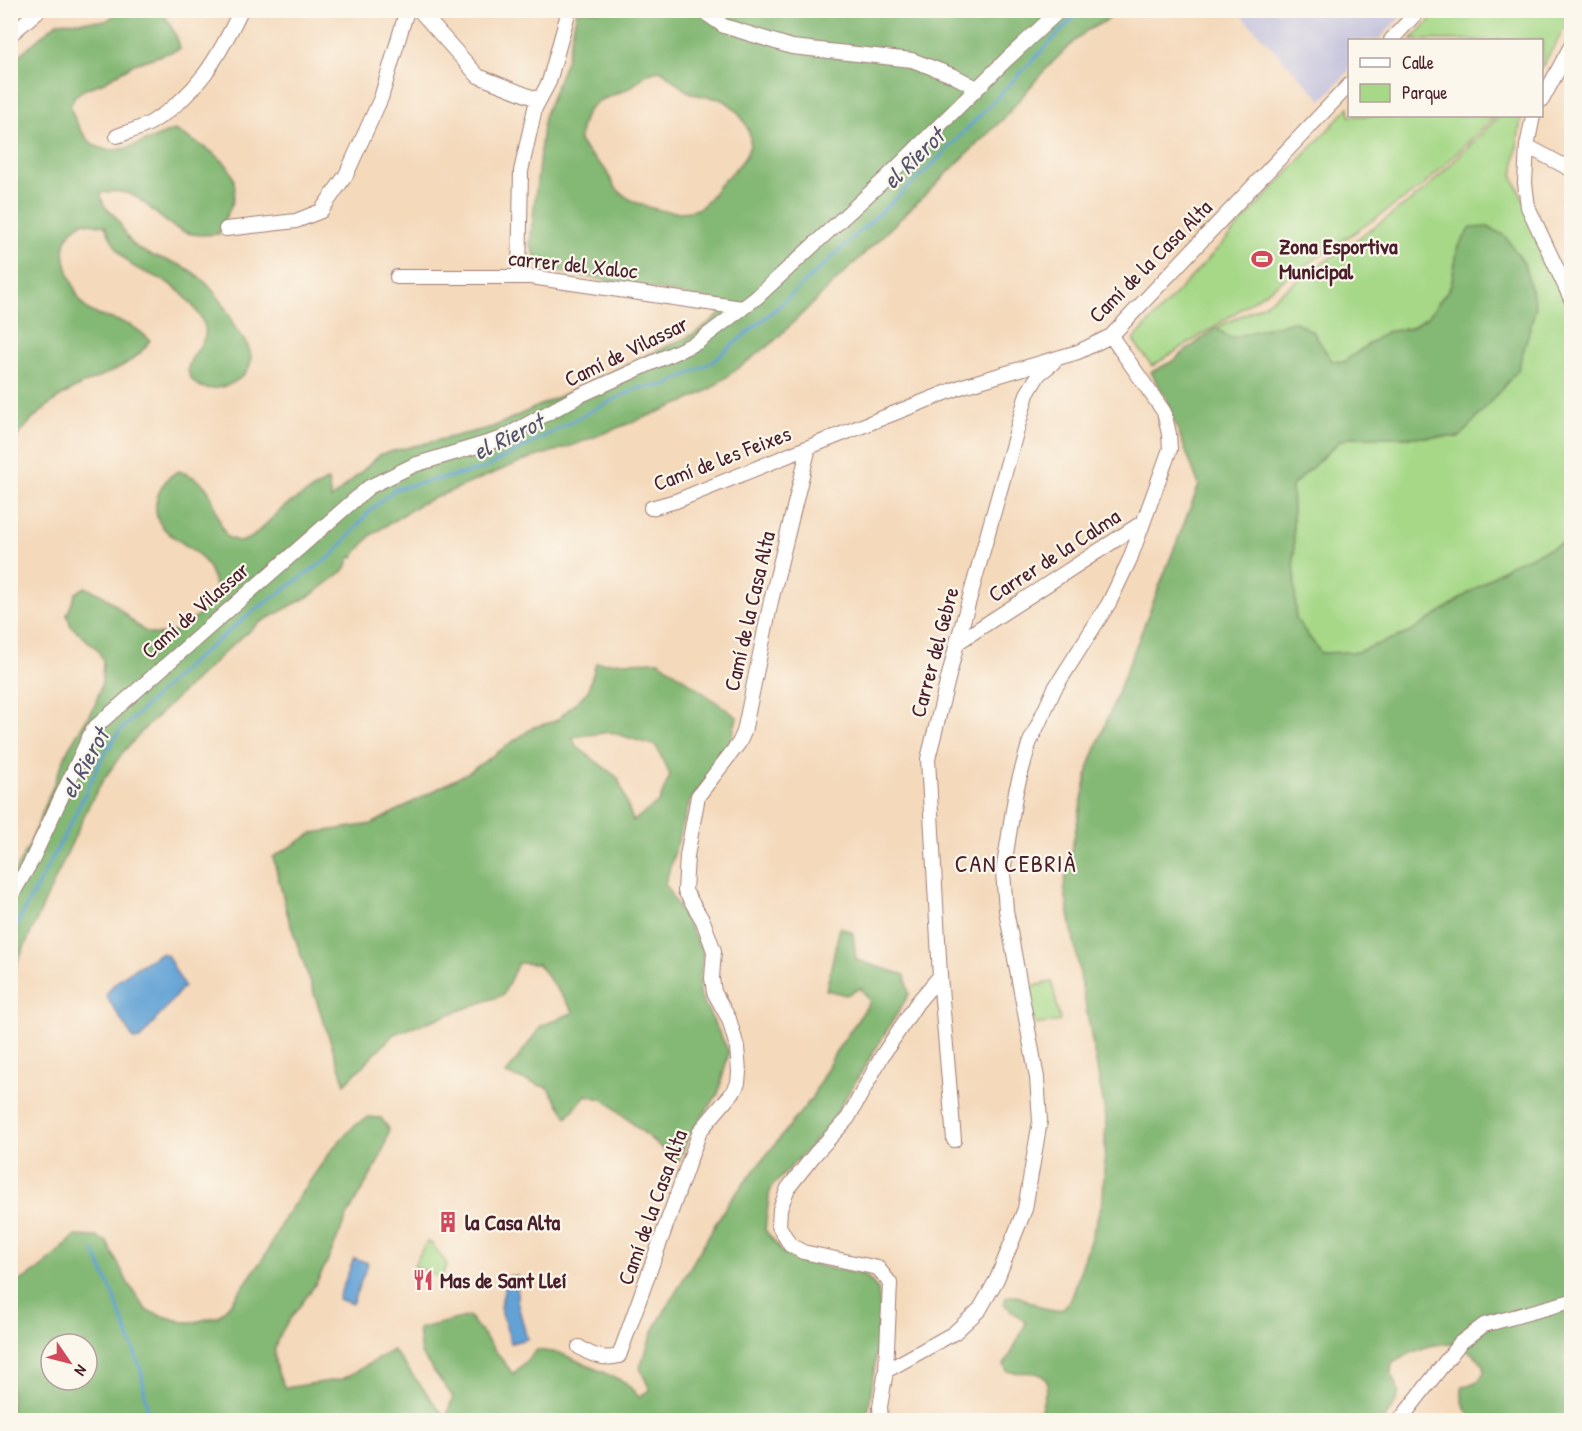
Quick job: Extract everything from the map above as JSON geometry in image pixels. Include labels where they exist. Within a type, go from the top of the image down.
[{"type":"street","points":[[10,35],[39,10]]},
{"type":"street","points":[[117,136],[151,123],[190,94],[223,49],[241,10]]},
{"type":"street","points":[[226,229],[296,221],[321,211],[346,175],[381,98],[407,10]]},
{"type":"street","points":[[419,10],[478,76],[539,100]]},
{"type":"street","points":[[519,277],[521,171],[534,108],[549,82],[569,10]]},
{"type":"street","points":[[701,10],[724,26],[792,47],[912,60],[977,88]]},
{"type":"street","name":"Camí de Vilassar","points":[[10,898],[31,862],[93,729],[369,487],[414,465],[500,439],[579,396],[698,342],[742,308],[883,181],[1060,10]]},
{"type":"street","points":[[1392,39],[1419,10]]},
{"type":"street","points":[[1543,98],[1570,51]]},
{"type":"street","name":"Camí de la Casa Alta","points":[[579,1347],[588,1354],[604,1358],[619,1356],[700,1131],[734,1091],[738,1083],[737,1047],[729,1019],[714,992],[714,951],[703,921],[685,891],[687,856],[698,796],[739,743],[744,732],[771,601],[809,447],[963,386],[1078,352],[1111,336],[1348,86]]},
{"type":"street","points":[[1533,117],[1527,146],[1525,183],[1528,207],[1567,280],[1572,301]]},
{"type":"street","points":[[1527,146],[1572,170]]},
{"type":"street","name":"carrer del Xaloc","points":[[397,277],[531,277],[742,308]]},
{"type":"street","points":[[886,1371],[954,1333],[980,1309],[997,1279],[1025,1209],[1040,1121],[1037,1078],[1006,910],[1003,872],[1014,801],[1029,744],[1055,688],[1109,603],[1130,559],[1170,449],[1164,412],[1111,336]]},
{"type":"street","name":"Carrer del Gebre","points":[[954,1140],[940,976],[928,759],[957,643],[1027,394],[1039,374],[1059,358]]},
{"type":"street","name":"Camí de les Feixes","points":[[651,508],[676,501],[809,447]]},
{"type":"street","name":"Carrer de la Calma","points":[[957,643],[1143,522]]},
{"type":"street","points":[[881,1420],[880,1407],[886,1371],[890,1283],[878,1268],[803,1252],[790,1245],[779,1226],[780,1209],[788,1188],[848,1118],[882,1056],[917,1003],[940,976]]},
{"type":"street","points":[[1400,1420],[1460,1343],[1484,1326],[1572,1301]]},
{"type":"shaded area","points":[[1237,11],[1406,11],[1379,39],[1348,39],[1348,72],[1322,100]]},
{"type":"green space","points":[[1571,10],[1572,15],[1543,65],[1543,39],[1412,39],[1439,11]]},
{"type":"green space","points":[[120,11],[163,11],[180,49],[134,64],[74,97],[70,107],[79,128],[90,142],[101,148],[113,150],[127,148],[175,130],[220,158],[233,177],[235,189],[232,204],[219,234],[183,231],[168,223],[144,202],[126,193],[115,191],[101,193],[103,203],[134,245],[156,257],[187,269],[211,288],[247,345],[251,355],[249,368],[236,381],[218,388],[201,387],[194,382],[188,367],[204,338],[205,331],[196,310],[169,283],[130,264],[122,256],[105,226],[83,222],[69,235],[64,251],[67,269],[80,300],[89,310],[130,325],[150,340],[136,357],[127,363],[77,387],[49,405],[32,420],[11,445],[10,321],[15,312],[16,303],[15,294],[10,285],[11,62],[58,22],[106,21]]},
{"type":"green space","points":[[577,11],[1118,11],[1107,20],[1086,31],[1068,47],[1042,73],[1003,119],[772,343],[710,389],[689,400],[571,446],[525,460],[420,504],[371,535],[353,557],[350,557],[346,568],[337,576],[311,595],[259,623],[231,646],[147,726],[123,752],[102,782],[90,803],[11,976],[11,878],[29,846],[68,749],[95,705],[102,683],[103,660],[97,649],[71,626],[67,615],[76,593],[85,587],[95,591],[112,602],[138,626],[157,635],[175,631],[188,624],[203,609],[216,590],[211,571],[200,556],[167,532],[157,517],[158,495],[168,478],[179,471],[202,483],[212,498],[227,537],[240,542],[251,538],[285,506],[328,480],[331,499],[381,454],[493,427],[694,334],[719,315],[723,302],[541,268],[530,245],[544,117],[566,61]],"holes":[[[660,70],[689,92],[721,100],[732,106],[746,124],[750,134],[750,143],[744,159],[719,185],[711,197],[697,209],[677,212],[654,209],[623,195],[614,186],[604,168],[579,141],[581,127],[588,110],[600,101],[629,88],[646,75]]]},
{"type":"green space","name":"Zona Esportiva Municipal","points":[[1348,108],[1348,117],[1494,117],[1422,187],[1152,366],[1133,340]]},
{"type":"green space","points":[[1498,117],[1521,117],[1513,177],[1571,301],[1571,542],[1563,543],[1510,565],[1411,632],[1357,652],[1321,653],[1296,620],[1292,486],[1340,441],[1351,437],[1460,437],[1458,246],[1451,286],[1428,317],[1411,328],[1386,332],[1343,362],[1332,361],[1313,332],[1294,321],[1230,338],[1216,328],[1263,305],[1425,190]]},
{"type":"green space","points":[[1488,227],[1505,236],[1524,263],[1536,307],[1518,370],[1460,437],[1351,437],[1340,441],[1292,486],[1296,619],[1321,653],[1357,652],[1411,632],[1510,565],[1563,543],[1571,542],[1571,1420],[1474,1420],[1464,1404],[1462,1391],[1463,1386],[1476,1382],[1483,1376],[1484,1369],[1481,1362],[1465,1349],[1455,1345],[1438,1344],[1392,1362],[1391,1373],[1399,1392],[1396,1402],[1384,1420],[1038,1420],[1048,1383],[1035,1373],[1007,1371],[1004,1365],[1026,1323],[1004,1304],[1006,1297],[1021,1297],[1048,1310],[1063,1309],[1072,1297],[1103,1200],[1106,1118],[1064,886],[1089,766],[1199,485],[1165,397],[1151,372],[1171,362],[1216,328],[1230,338],[1294,321],[1313,332],[1332,361],[1344,362],[1386,332],[1411,328],[1428,317],[1451,286],[1458,246],[1471,228]]},
{"type":"green space","points":[[659,661],[737,717],[729,748],[690,801],[665,884],[703,951],[699,993],[729,1052],[718,1094],[688,1137],[678,1162],[605,1100],[586,1095],[567,1117],[548,1088],[506,1074],[541,1026],[574,1012],[538,964],[518,963],[503,995],[394,1034],[345,1084],[289,920],[273,857],[313,833],[372,824],[469,772],[534,727],[556,721],[588,691],[596,663]],"holes":[[[610,732],[656,746],[670,775],[659,802],[633,821],[618,778],[576,746],[572,737]]]},
{"type":"green space","points":[[840,927],[853,933],[856,960],[905,975],[909,994],[827,1128],[770,1189],[765,1230],[783,1253],[823,1267],[865,1275],[878,1289],[881,1320],[867,1420],[11,1420],[11,1284],[37,1270],[75,1236],[97,1237],[107,1242],[129,1285],[147,1311],[183,1322],[195,1322],[219,1316],[235,1298],[266,1254],[284,1218],[333,1148],[355,1125],[368,1117],[381,1118],[389,1129],[383,1151],[350,1211],[319,1277],[277,1341],[276,1365],[285,1388],[343,1379],[393,1350],[446,1418],[453,1397],[421,1354],[418,1329],[469,1316],[513,1374],[537,1350],[560,1353],[625,1382],[639,1397],[650,1390],[640,1368],[653,1331],[726,1206],[811,1099],[835,1053],[870,1002],[861,988],[846,995],[826,990]]},
{"type":"green space","points":[[1052,982],[1060,1021],[1035,1025],[1029,987]]},
{"type":"green space","points":[[428,1242],[447,1264],[441,1278],[414,1266]]},
{"type":"water","points":[[161,953],[167,955],[184,986],[140,1039],[134,1040],[106,996],[122,977]]},
{"type":"water","points":[[354,1258],[368,1263],[352,1304],[338,1299]]},
{"type":"water","points":[[508,1276],[517,1276],[517,1301],[527,1339],[511,1343],[500,1307]]},
{"type":"waterway","name":"el Rierot","points":[[10,937],[72,821],[101,760],[118,733],[187,666],[251,613],[333,555],[368,513],[395,489],[483,469],[638,388],[667,385],[712,362],[778,307],[933,164],[1081,10]]},
{"type":"waterway","points":[[94,1251],[112,1291],[141,1370],[149,1420]]},
{"type":"place","name":"Zona Esportiva Municipal","points":[[1262,259]]},
{"type":"place","name":"la Casa Alta","points":[[448,1222]]},
{"type":"place","name":"Mas de Sant Lleí","points":[[423,1280]]},
{"type":"district","name":"CAN CEBRIÀ","points":[[1016,863]]}]
